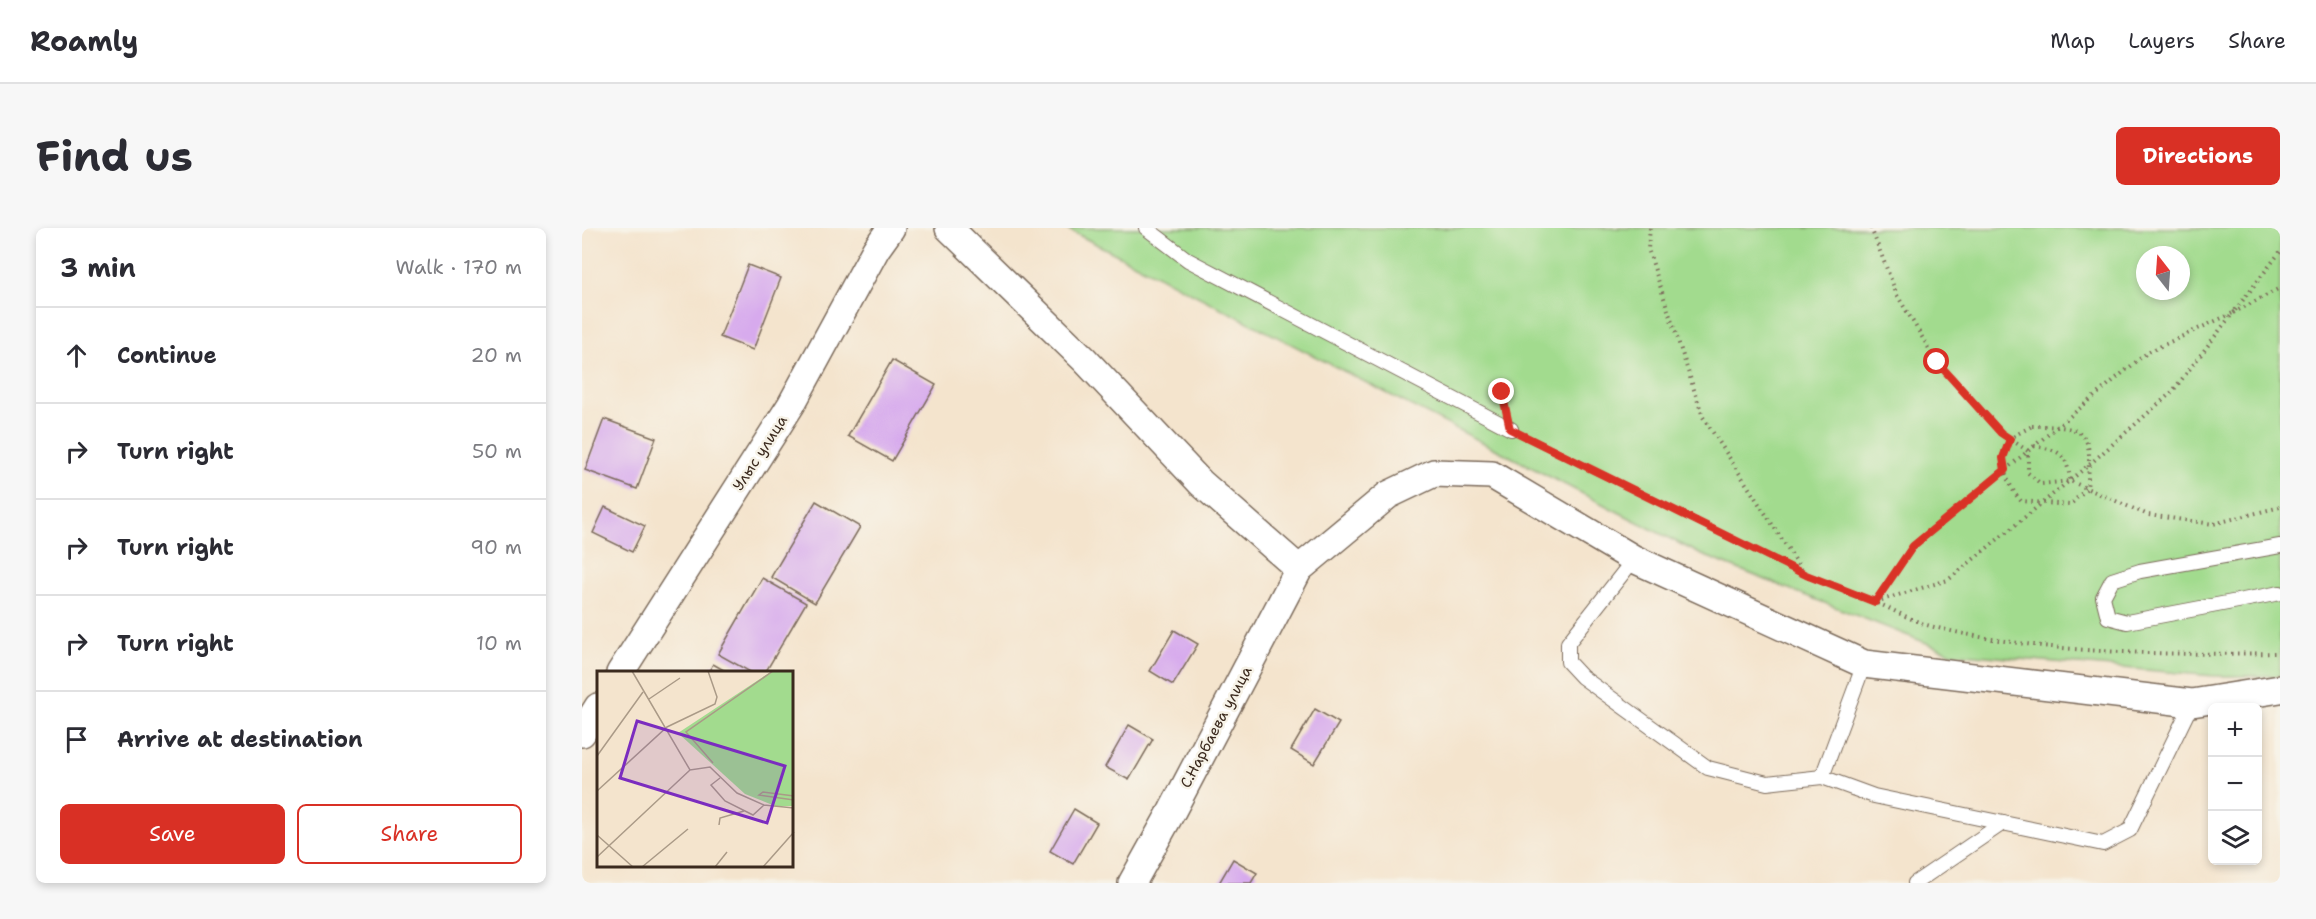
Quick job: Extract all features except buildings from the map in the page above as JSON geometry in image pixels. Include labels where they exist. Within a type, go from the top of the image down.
[{"type":"street","name":"Улыс улица","points":[[621,671],[791,405],[876,249],[891,228]]},
{"type":"street","points":[[949,228],[1085,360],[1202,483],[1299,569],[1388,495],[1434,473],[1492,475],[1634,560],[1864,664],[2192,703],[2280,689]]},
{"type":"street","name":"С.Нарбаева улица","points":[[1132,883],[1172,812],[1299,569]]},
{"type":"street","points":[[582,733],[597,709]]},
{"type":"lane","points":[[1146,228],[1188,260],[1510,429]]},
{"type":"lane","points":[[2280,546],[2140,570],[2112,580],[2103,597],[2109,618],[2127,622],[2280,593]]},
{"type":"lane","points":[[1634,560],[1568,643],[1568,662],[1582,676],[1708,768],[1767,783],[1822,777],[1874,796],[2103,844],[2130,830],[2192,703]]},
{"type":"lane","points":[[1822,777],[1864,664]]},
{"type":"lane","points":[[1915,883],[2003,823]]},
{"type":"path","points":[[1650,228],[1648,249],[1703,417],[1806,575]]},
{"type":"path","points":[[1871,228],[1897,296],[1937,362],[2001,433],[2028,451]]},
{"type":"path","points":[[1875,602],[1948,580],[2090,464],[2172,392],[2280,252]]},
{"type":"path","points":[[1875,602],[1913,546],[2148,352],[2233,313],[2280,288]]},
{"type":"path","points":[[1502,392],[1510,429],[1806,575],[1932,627],[2017,642],[2091,651],[2180,655],[2280,653]]},
{"type":"path","points":[[2032,426],[2058,426],[2078,430],[2087,440],[2090,464],[2087,488],[2070,505],[2021,501],[2010,488],[2005,470],[2003,458],[2010,439],[2032,426]]},
{"type":"path","points":[[2034,446],[2056,450],[2068,464],[2070,481]]},
{"type":"path","points":[[2028,451],[2028,473],[2042,484],[2070,481],[2148,515],[2213,524],[2280,507]]},
{"type":"green space","points":[[1065,228],[2280,228],[2280,676],[2214,676],[1952,653],[1700,554]]},
{"type":"route","points":[[1502,392],[1510,429],[1806,575],[1875,602],[1913,546],[2005,470],[2003,458],[2010,439],[2001,433],[1937,362]]}]
